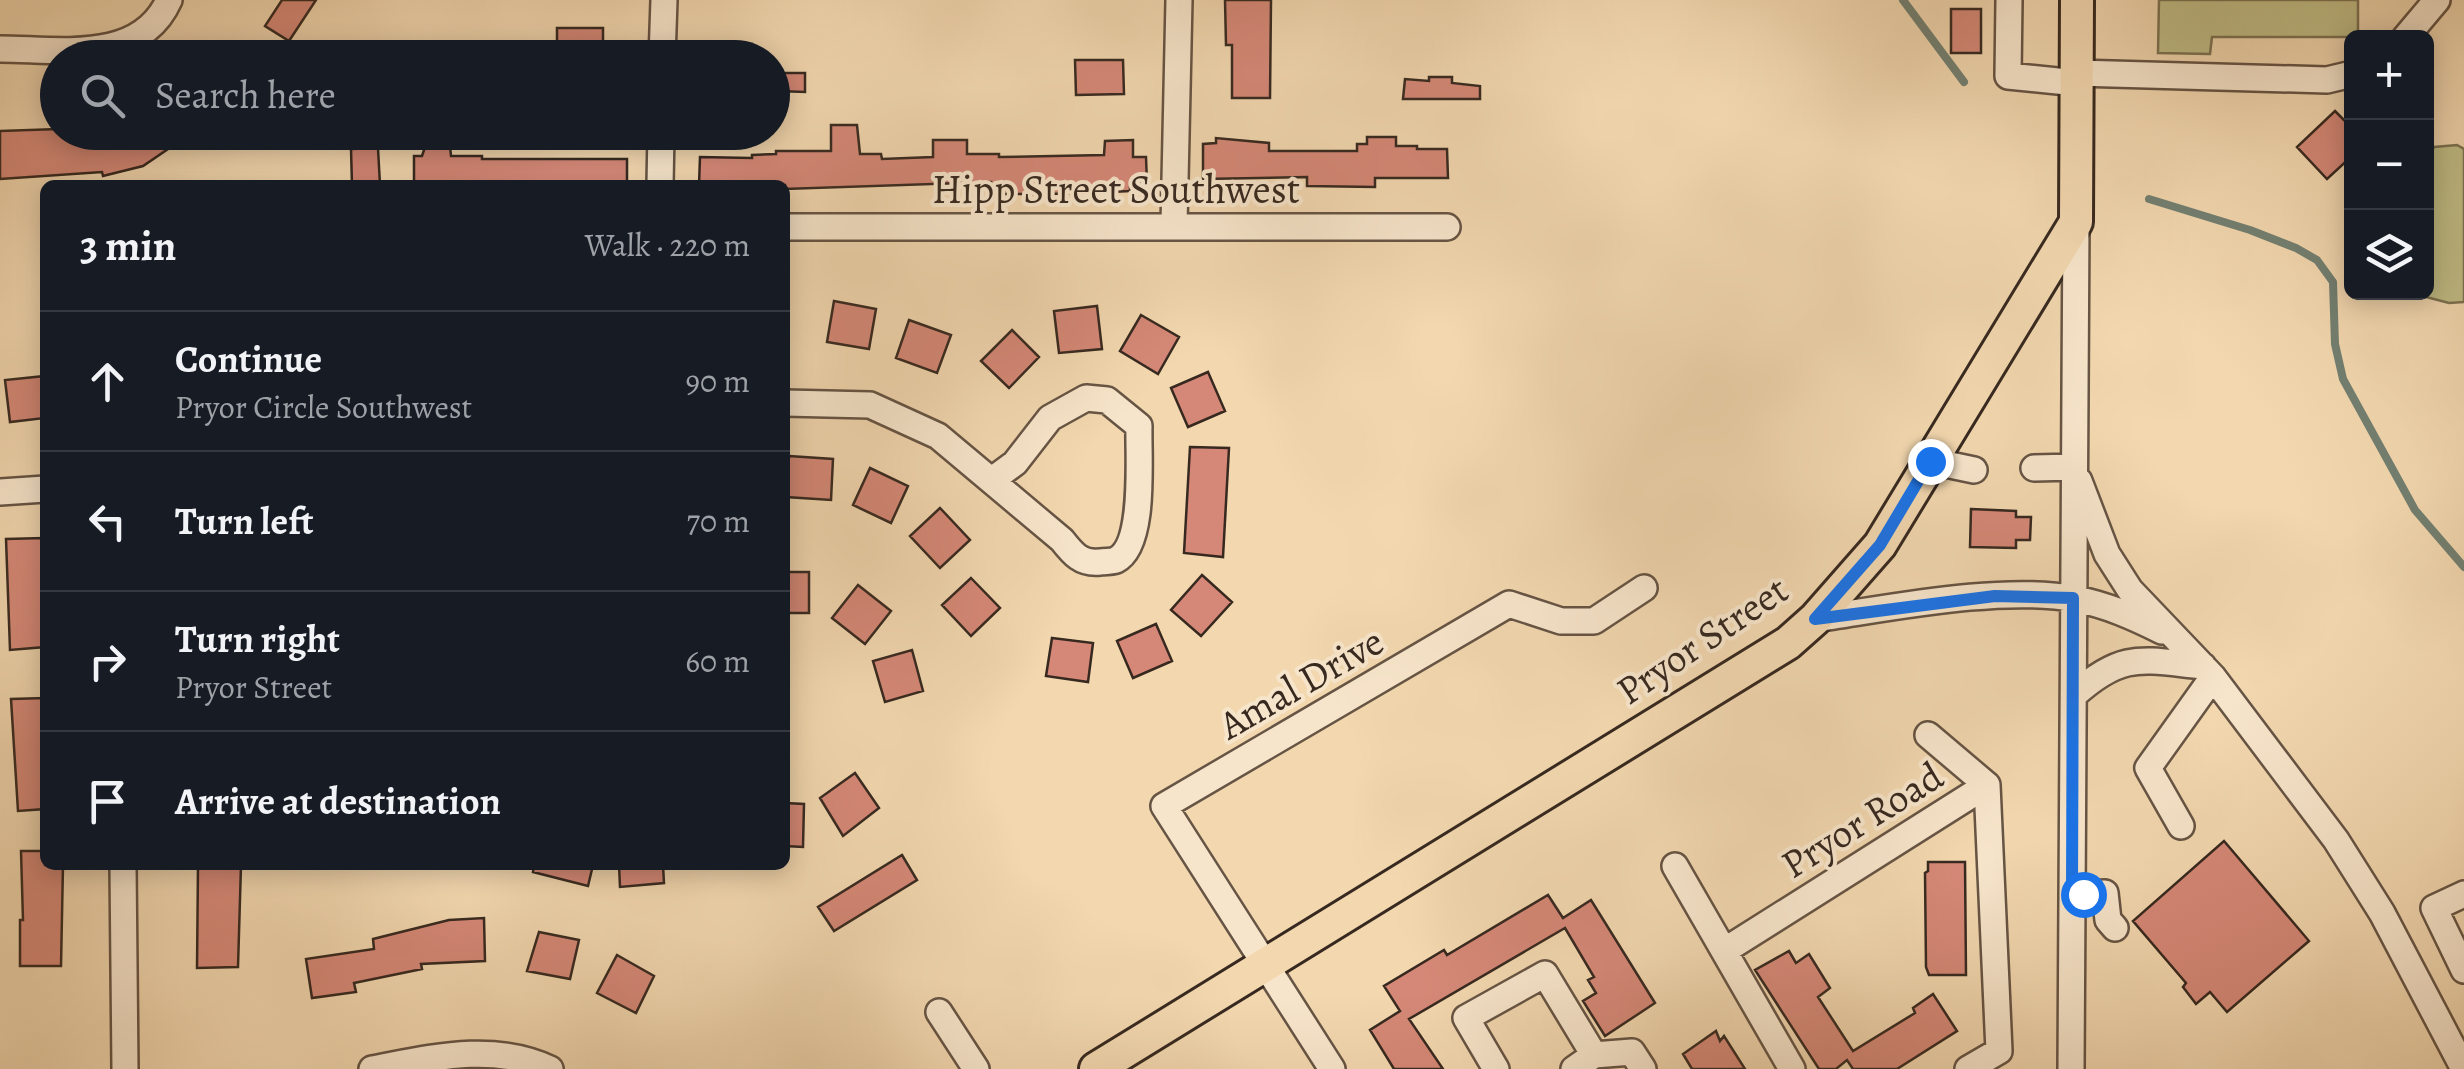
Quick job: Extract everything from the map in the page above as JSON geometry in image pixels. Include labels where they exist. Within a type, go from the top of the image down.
[{"type":"main road","points":[[2076,222],[2077,0]]},
{"type":"main road","name":"Pryor Street","points":[[1096,1069],[1788,643],[1815,619],[1880,545],[2076,222]]},
{"type":"street","points":[[130,40],[143,34],[169,0]]},
{"type":"street","points":[[663,40],[664,0]]},
{"type":"street","points":[[1174,225],[1178,0]]},
{"type":"street","points":[[2010,0],[2008,76],[2327,80],[2344,76]]},
{"type":"street","points":[[2412,30],[2437,0]]},
{"type":"street","points":[[0,49],[40,49]]},
{"type":"street","points":[[660,180],[661,150]]},
{"type":"street","points":[[2070,1069],[2076,222]]},
{"type":"street","name":"Hipp Street Southwest","points":[[790,227],[1448,227]]},
{"type":"street","points":[[790,403],[870,405],[938,436],[1062,540],[1077,558],[1094,563],[1116,560],[1130,546],[1136,524],[1139,426],[1107,400],[1086,398],[1050,418],[1016,463],[992,480]]},
{"type":"street","points":[[1930,461],[1974,470]]},
{"type":"street","points":[[2034,468],[2074,467]]},
{"type":"street","points":[[2074,467],[2107,554],[2130,590],[2208,672],[2336,840],[2382,914],[2464,1069]]},
{"type":"street","points":[[0,492],[40,489]]},
{"type":"street","name":"Amal Drive","points":[[1266,963],[1164,806],[1509,604],[1562,620],[1594,620],[1644,588]]},
{"type":"street","points":[[1815,619],[1995,596],[2073,598],[2121,611],[2176,638]]},
{"type":"street","points":[[2074,695],[2112,666],[2134,660],[2208,672]]},
{"type":"street","points":[[2181,826],[2148,768],[2208,672]]},
{"type":"street","points":[[1928,735],[1988,785]]},
{"type":"street","name":"Pryor Road","points":[[1724,951],[1988,785]]},
{"type":"street","name":"Pryor Road","points":[[1968,1069],[1998,1051],[1988,785]]},
{"type":"street","points":[[1675,866],[1792,1069]]},
{"type":"street","points":[[123,870],[125,1069]]},
{"type":"street","points":[[2072,894],[2105,893],[2108,920],[2114,928]]},
{"type":"street","points":[[2464,894],[2434,908],[2464,970]]},
{"type":"street","points":[[1266,963],[1332,1069]]},
{"type":"street","points":[[1496,1069],[1466,1018],[1545,974],[1584,1062],[1632,1052],[1643,1069]]},
{"type":"street","points":[[939,1012],[976,1069]]},
{"type":"street","points":[[372,1069],[454,1054],[496,1055],[550,1069]]},
{"type":"shaded area","points":[[2159,0],[2358,0],[2358,30],[2344,30],[2344,37],[2212,37],[2210,54],[2158,53]]},
{"type":"shaded area","points":[[2457,145],[2464,149],[2464,302],[2434,299],[2434,147]]},
{"type":"building","points":[[282,0],[316,0],[290,40],[265,26]]},
{"type":"building","points":[[1225,0],[1271,0],[1270,98],[1232,98],[1232,45],[1226,45]]},
{"type":"building","points":[[1951,9],[1981,9],[1981,53],[1951,53]]},
{"type":"building","points":[[557,28],[603,28],[603,40],[557,40]]},
{"type":"building","points":[[1075,60],[1123,60],[1124,94],[1076,95]]},
{"type":"building","points":[[790,73],[805,73],[805,92],[790,91]]},
{"type":"building","points":[[1429,77],[1452,77],[1452,83],[1480,86],[1480,99],[1403,99],[1405,79],[1429,81]]},
{"type":"building","points":[[2335,111],[2344,120],[2344,163],[2327,179],[2297,147]]},
{"type":"building","points":[[831,125],[857,125],[860,154],[881,154],[882,159],[933,157],[933,140],[967,140],[967,154],[999,157],[1104,155],[1105,141],[1133,140],[1133,157],[1146,157],[1147,184],[1130,184],[1130,191],[1111,192],[1111,187],[1073,188],[1073,193],[1001,194],[1001,185],[991,182],[790,189],[790,180],[699,180],[700,157],[752,158],[776,151],[831,151]]},
{"type":"building","points":[[40,130],[40,150],[167,150],[143,166],[103,176],[102,172],[0,179],[0,131]]},
{"type":"building","points":[[1367,137],[1396,137],[1396,146],[1447,149],[1448,178],[1375,178],[1375,187],[1307,186],[1307,177],[1203,179],[1203,144],[1216,143],[1216,138],[1269,143],[1269,151],[1357,151],[1357,144],[1367,144]]},
{"type":"building","points":[[351,150],[378,150],[380,180],[352,180]]},
{"type":"building","points":[[424,150],[450,150],[451,156],[482,159],[627,159],[627,180],[414,180],[414,156],[422,156]]},
{"type":"building","points":[[834,301],[876,309],[869,349],[827,342]]},
{"type":"building","points":[[1097,306],[1102,349],[1059,353],[1054,311]]},
{"type":"building","points":[[1141,315],[1179,337],[1158,374],[1120,351]]},
{"type":"building","points":[[909,320],[951,335],[937,373],[896,358]]},
{"type":"building","points":[[1012,330],[1039,357],[1009,388],[981,361]]},
{"type":"building","points":[[1208,372],[1225,411],[1188,427],[1171,388]]},
{"type":"building","points":[[40,376],[40,419],[10,422],[5,380]]},
{"type":"building","points":[[1190,447],[1229,448],[1223,557],[1184,553]]},
{"type":"building","points":[[790,456],[833,459],[831,500],[790,497]]},
{"type":"building","points":[[870,468],[908,486],[891,523],[853,505]]},
{"type":"building","points":[[940,508],[970,540],[940,568],[910,536]]},
{"type":"building","points":[[1971,509],[2016,511],[2016,517],[2031,517],[2030,540],[2016,540],[2016,548],[1970,547]]},
{"type":"building","points":[[40,538],[40,647],[10,650],[6,539]]},
{"type":"building","points":[[790,572],[809,572],[809,613],[790,613]]},
{"type":"building","points":[[1202,575],[1232,602],[1201,636],[1171,610]]},
{"type":"building","points":[[971,578],[1000,608],[971,636],[942,605]]},
{"type":"building","points":[[858,585],[891,611],[865,644],[832,618]]},
{"type":"building","points":[[1156,624],[1172,661],[1133,678],[1117,641]]},
{"type":"building","points":[[1052,638],[1093,643],[1088,682],[1046,676]]},
{"type":"building","points":[[912,650],[923,691],[885,702],[873,661]]},
{"type":"building","points":[[40,698],[40,809],[18,811],[11,699]]},
{"type":"building","points":[[855,773],[879,808],[843,836],[820,798]]},
{"type":"building","points":[[790,803],[804,804],[803,847],[790,846]]},
{"type":"building","points":[[2224,841],[2309,941],[2227,1012],[2210,992],[2196,1004],[2183,987],[2186,983],[2133,921]]},
{"type":"building","points":[[21,851],[40,851],[40,870],[63,870],[61,966],[20,966]]},
{"type":"building","points":[[902,855],[917,880],[834,931],[818,907]]},
{"type":"building","points":[[1928,862],[1965,862],[1966,975],[1929,975],[1926,967]]},
{"type":"building","points":[[198,870],[241,870],[238,967],[197,968]]},
{"type":"building","points":[[533,870],[592,870],[588,886]]},
{"type":"building","points":[[619,870],[663,870],[664,883],[620,887]]},
{"type":"building","points":[[1548,895],[1563,918],[1591,900],[1655,1003],[1605,1036],[1583,1001],[1596,993],[1588,980],[1594,977],[1565,928],[1409,1019],[1443,1069],[1394,1069],[1370,1030],[1400,1011],[1384,986],[1444,950],[1447,955]]},
{"type":"building","points":[[484,918],[485,961],[421,964],[422,969],[354,983],[356,992],[312,998],[306,959],[374,949],[373,939],[449,920]]},
{"type":"building","points":[[539,932],[579,940],[570,979],[527,971]]},
{"type":"building","points":[[1789,951],[1796,963],[1809,954],[1830,988],[1818,997],[1853,1051],[1915,1013],[1913,1008],[1933,994],[1957,1031],[1897,1069],[1853,1069],[1847,1060],[1836,1069],[1819,1069],[1755,970]]},
{"type":"building","points":[[617,955],[654,976],[636,1013],[597,993]]},
{"type":"building","points":[[1716,1031],[1720,1041],[1724,1036],[1745,1069],[1692,1069],[1683,1054]]},
{"type":"waterway","points":[[1903,0],[1964,82]]},
{"type":"waterway","points":[[2149,199],[2250,230],[2317,260],[2333,282],[2335,344],[2343,379],[2415,510],[2464,567]]},
{"type":"route","points":[[1930,461],[1880,545],[1815,619],[1995,596],[2073,598],[2072,894],[2083,894]]}]
